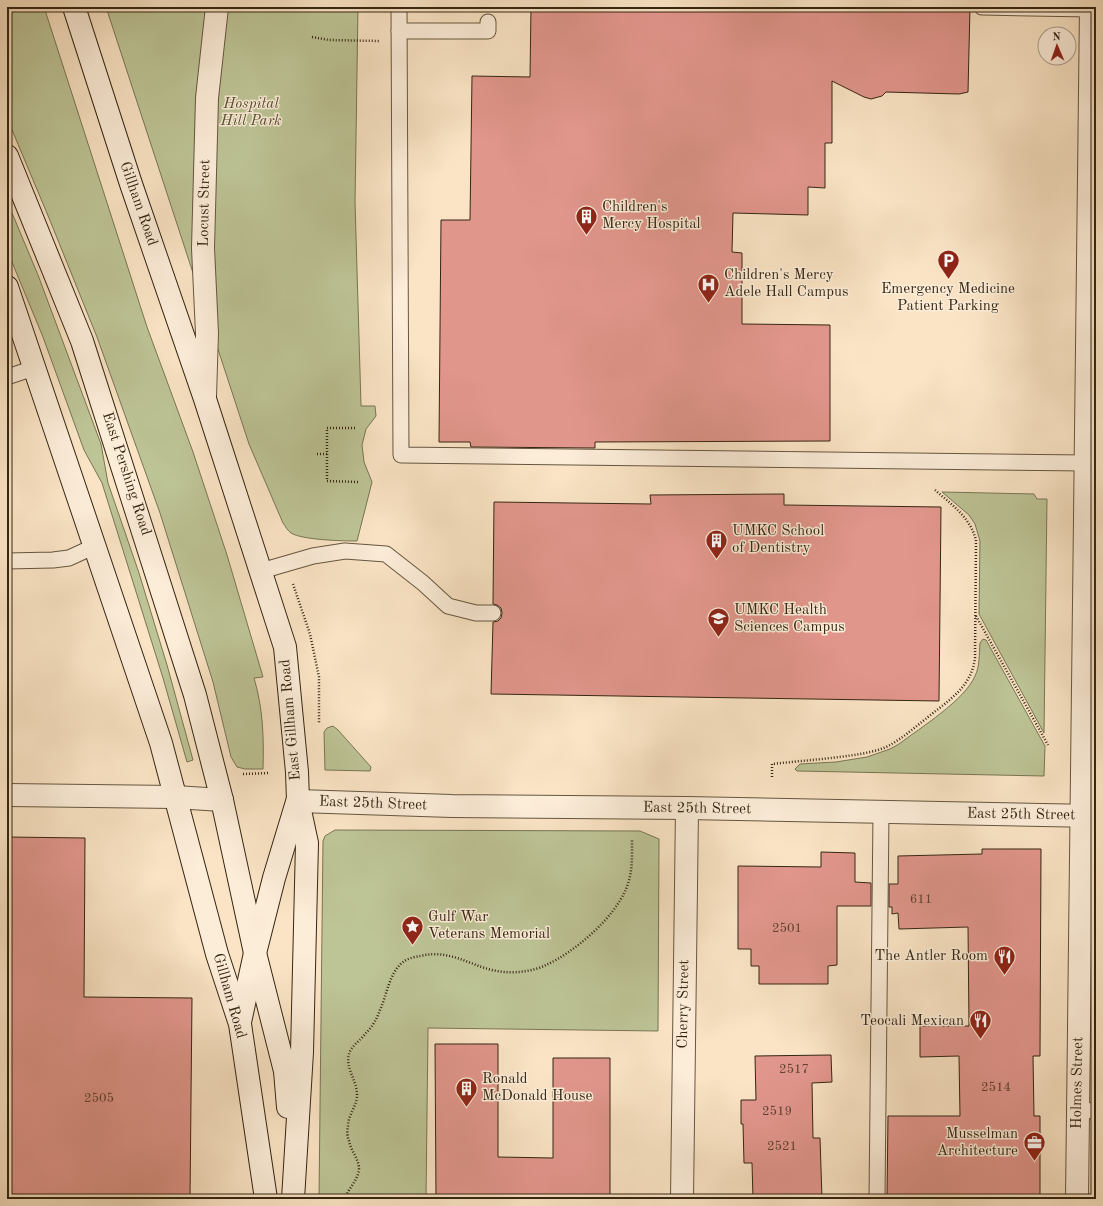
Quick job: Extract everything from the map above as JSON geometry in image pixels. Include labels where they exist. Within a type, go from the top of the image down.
[{"type":"main road","name":"Gillham Road","points":[[74,7],[131,184],[206,399]]},
{"type":"main road","name":"Locust Street","points":[[206,399],[206,333],[203,248],[207,98],[217,7]]},
{"type":"main road","name":"Holmes Street","points":[[1077,1199],[1087,1110],[1089,816],[1086,463],[1091,8]]},
{"type":"main road","name":"East Pershing Road","points":[[7,156],[82,341],[154,560],[196,695],[222,800]]},
{"type":"main road","points":[[7,287],[161,743],[175,797]]},
{"type":"main road","name":"East Gillham Road","points":[[206,399],[285,647],[297,772],[298,802],[307,843],[302,1052],[294,1192]]},
{"type":"main road","points":[[7,795],[175,797],[222,800],[255,953],[285,1072],[294,1192]]},
{"type":"main road","name":"Gillham Road","points":[[175,797],[217,954],[240,1024],[266,1199]]},
{"type":"main road","points":[[240,1024],[255,953],[274,878],[298,802]]},
{"type":"main road","name":"East 25th Street","points":[[298,802],[452,806],[687,808],[1089,816]]},
{"type":"main road","name":"Cherry Street","points":[[682,1199],[687,808]]},
{"type":"lane","points":[[399,7],[401,455],[1086,463]]},
{"type":"lane","points":[[982,7],[1091,8]]},
{"type":"lane","points":[[399,36],[488,31],[488,22]]},
{"type":"lane","points":[[7,376],[34,368]]},
{"type":"lane","points":[[7,561],[53,560],[69,558],[95,546]]},
{"type":"lane","points":[[260,571],[313,556],[345,551],[386,554],[423,583],[448,606],[476,612],[493,613]]},
{"type":"lane","points":[[877,1199],[881,812]]},
{"type":"path","points":[[312,37],[329,40],[399,36]]},
{"type":"path","points":[[357,428],[327,428],[327,481],[358,482]]},
{"type":"path","points":[[317,454],[328,454]]},
{"type":"path","points":[[772,777],[772,764],[840,757],[869,752],[883,748],[895,742],[949,700],[964,686],[973,671],[975,658],[976,616],[977,546],[975,534],[965,516],[935,490]]},
{"type":"path","points":[[976,616],[1048,745]]},
{"type":"path","points":[[243,774],[270,773]]},
{"type":"path","points":[[345,1199],[348,1190],[356,1181],[359,1170],[358,1163],[348,1141],[349,1119],[357,1101],[356,1086],[348,1065],[349,1053],[373,1024],[381,1010],[394,972],[404,961],[432,954],[451,955],[490,970],[506,973],[532,970],[546,965],[565,954],[591,934],[620,902],[631,874],[632,839]]},
{"type":"green space","points":[[7,7],[44,7],[147,327],[193,452],[227,555],[263,677],[254,678],[262,723],[263,769],[245,769],[237,767],[231,757],[213,682],[160,513],[97,337],[7,118]]},
{"type":"green space","name":"Hospital Hill Park","points":[[106,7],[358,7],[355,202],[361,406],[375,406],[376,416],[366,429],[362,445],[364,462],[372,482],[357,541],[323,540],[304,537],[291,533],[283,523],[249,444]]},
{"type":"green space","points":[[7,201],[38,275],[101,444],[108,483],[139,573],[167,665],[193,760],[187,762],[163,678],[102,483],[84,450],[43,337],[7,250]]},
{"type":"green space","points":[[942,492],[1034,494],[1037,499],[1047,499],[1044,733],[979,614],[980,541],[975,524],[969,515]]},
{"type":"green space","points":[[983,639],[986,640],[1045,746],[1044,776],[797,771],[795,769],[800,764],[836,762],[867,757],[890,749],[899,744],[952,704],[970,685],[977,672],[980,643]]},
{"type":"green space","points":[[333,726],[371,767],[370,771],[325,770],[324,732],[327,728]]},
{"type":"green space","points":[[335,830],[640,831],[659,839],[658,1031],[428,1028],[426,1199],[319,1199],[323,841],[325,836]]},
{"type":"building","name":"Children's Mercy Hospital","points":[[531,7],[970,7],[968,92],[959,94],[886,92],[882,96],[871,99],[832,81],[832,143],[825,143],[825,188],[808,187],[808,215],[733,213],[732,252],[742,253],[742,324],[830,325],[830,441],[595,442],[595,448],[471,447],[470,442],[439,442],[441,220],[470,220],[472,76],[530,77]]},
{"type":"building","name":"UMKC School of Dentistry","points":[[784,494],[784,505],[941,507],[939,701],[491,694],[493,622],[498,621],[501,618],[502,613],[501,608],[493,604],[494,502],[651,504],[650,495]]},
{"type":"building","points":[[7,837],[85,838],[84,997],[192,998],[190,1199],[7,1199]]},
{"type":"building","points":[[982,849],[1041,849],[1040,1056],[1033,1056],[1034,1116],[1040,1116],[1040,1199],[887,1199],[888,1116],[960,1116],[959,1056],[920,1057],[920,1026],[969,1026],[968,927],[899,929],[898,913],[892,914],[892,907],[889,907],[889,884],[898,884],[898,856],[982,854]]},
{"type":"building","points":[[821,852],[855,853],[855,882],[871,883],[871,906],[837,906],[837,965],[828,966],[828,984],[759,984],[759,966],[751,966],[751,949],[738,949],[738,866],[821,867]]},
{"type":"building","name":"Ronald McDonald House","points":[[435,1044],[498,1044],[498,1157],[553,1158],[553,1058],[610,1058],[610,1199],[436,1199]]},
{"type":"building","points":[[831,1055],[832,1082],[812,1083],[813,1138],[820,1138],[822,1199],[753,1199],[752,1163],[744,1163],[741,1100],[756,1100],[755,1056]]},
{"type":"place","name":"Children's Mercy Hospital","points":[[587,236]]},
{"type":"place","name":"Emergency Medicine Patient Parking","points":[[948,280]]},
{"type":"place","name":"Children's Mercy Adele Hall Campus","points":[[709,304]]},
{"type":"place","name":"UMKC School of Dentistry","points":[[717,560]]},
{"type":"place","name":"UMKC Health Sciences Campus","points":[[719,638]]},
{"type":"place","name":"Gulf War Veterans Memorial","points":[[412,946]]},
{"type":"place","name":"The Antler Room","points":[[1004,976]]},
{"type":"place","name":"Teocali Mexican","points":[[980,1040]]},
{"type":"place","name":"Ronald McDonald House","points":[[467,1108]]},
{"type":"place","name":"Musselman Architecture","points":[[1034,1162]]}]
